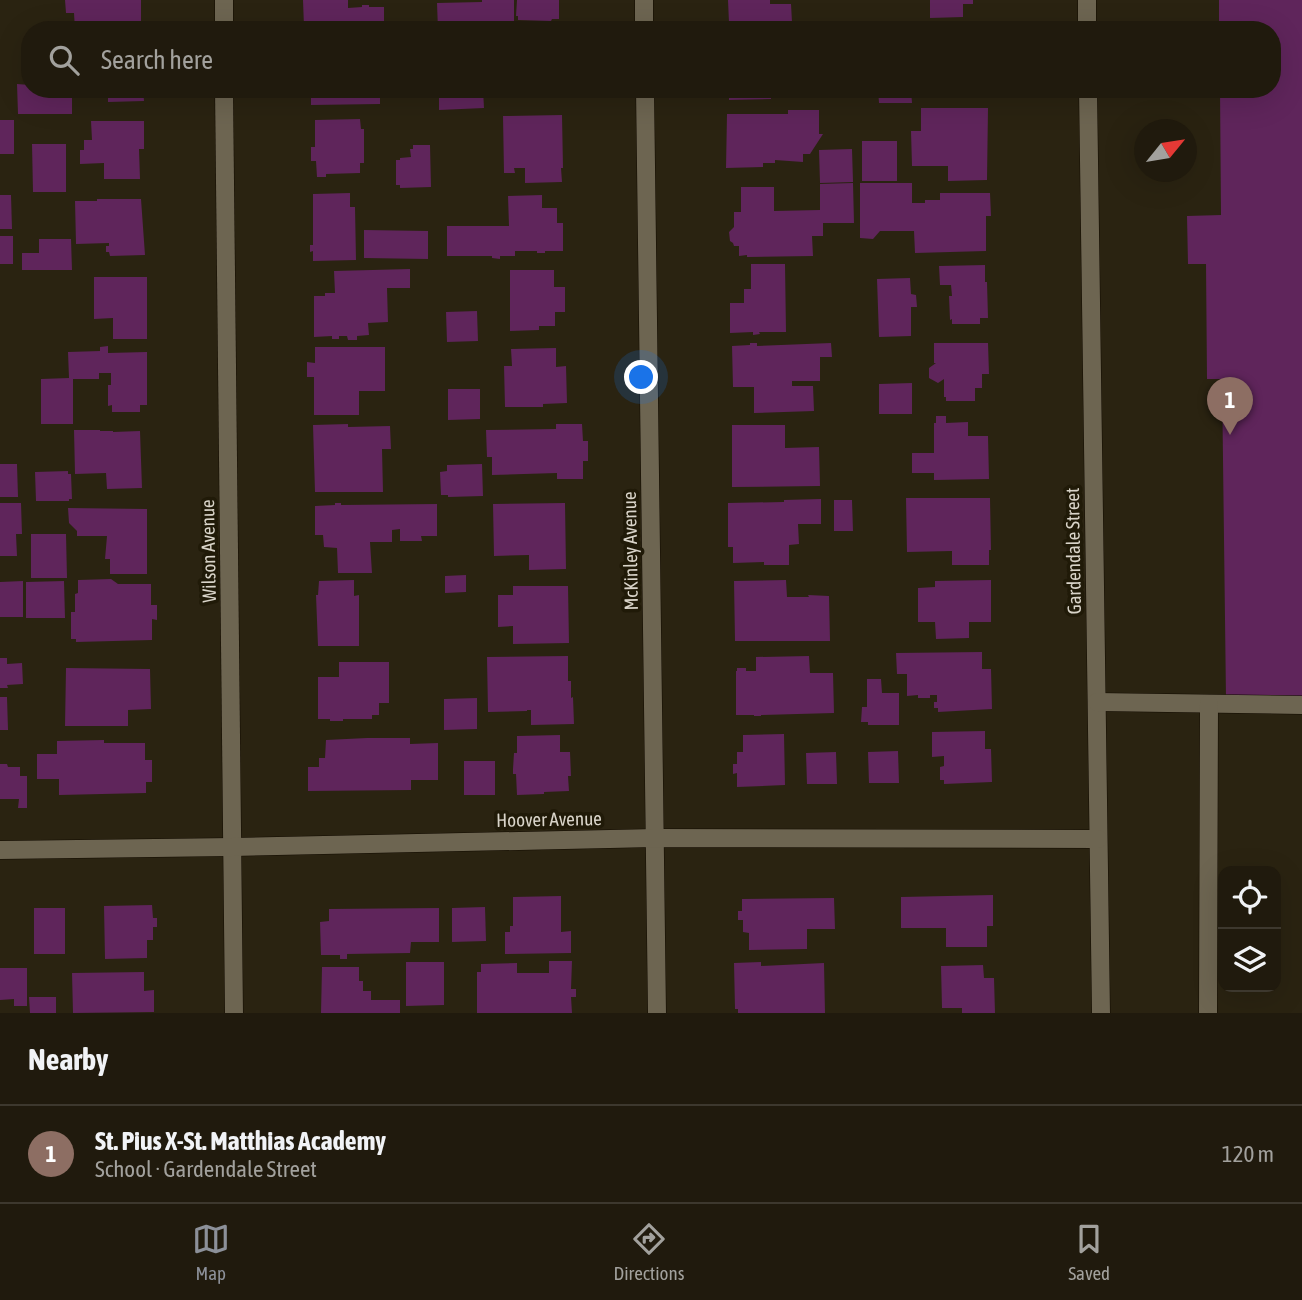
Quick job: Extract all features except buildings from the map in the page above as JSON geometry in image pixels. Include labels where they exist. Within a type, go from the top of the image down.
[{"type":"street","points":[[223,0],[224,21]]},
{"type":"street","points":[[644,0],[644,21]]},
{"type":"street","points":[[1087,0],[1087,21]]},
{"type":"street","name":"Wilson Avenue","points":[[224,98],[234,1013]]},
{"type":"street","name":"McKinley Avenue","points":[[645,98],[656,1013]]},
{"type":"street","name":"Gardendale Street","points":[[1088,98],[1101,1013]]},
{"type":"street","points":[[1097,702],[1302,705]]},
{"type":"street","points":[[1208,1013],[1209,704]]},
{"type":"street","name":"Hoover Avenue","points":[[0,850],[655,838],[1098,839]]},
{"type":"place","name":"St. Pius X-St. Matthias Academy","points":[[1230,435]]}]
